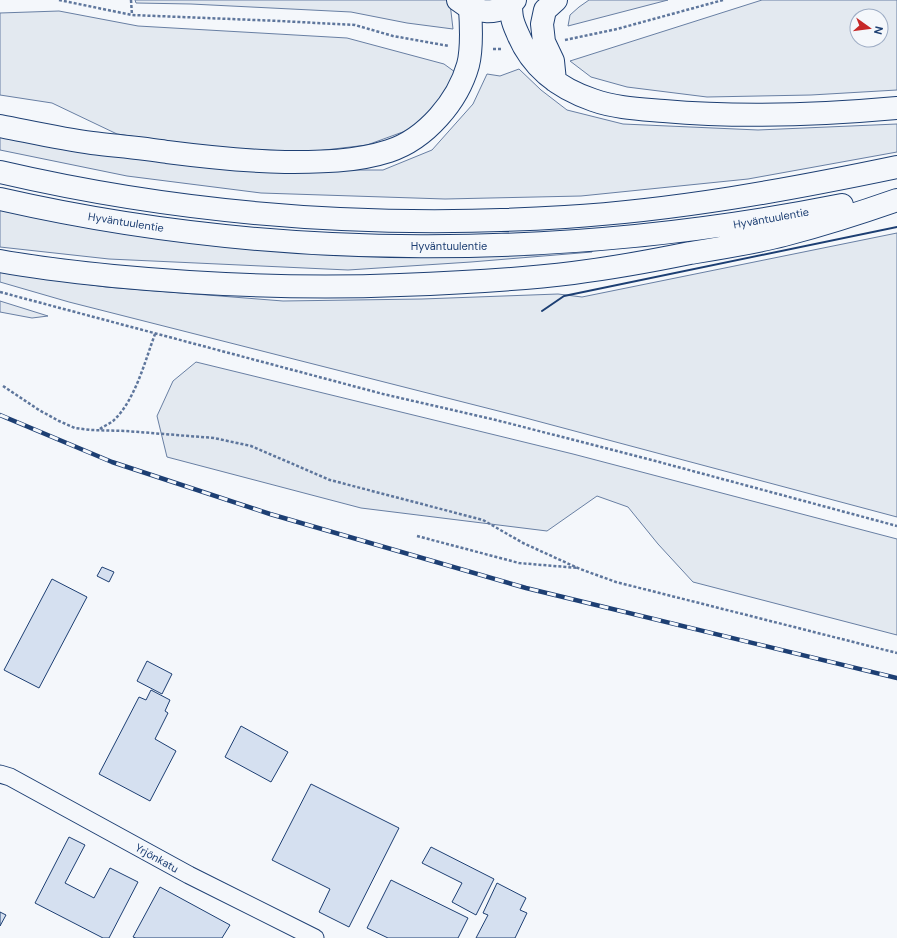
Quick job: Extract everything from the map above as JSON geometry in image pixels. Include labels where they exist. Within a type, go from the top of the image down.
[{"type":"main road","points":[[555,81],[553,60],[544,42],[542,24],[546,10],[556,0]]},
{"type":"main road","points":[[513,2],[510,16],[523,48],[539,68],[570,91],[594,101],[620,106],[705,115],[820,113],[897,108]]},
{"type":"main road","points":[[464,4],[480,11],[491,11],[502,9],[513,2]]},
{"type":"main road","points":[[0,126],[92,143],[205,157],[262,161],[318,162],[353,160],[390,150],[408,141],[428,127],[445,110],[458,91],[469,64],[471,29],[464,4]]},
{"type":"main road","points":[[0,172],[96,192],[164,203],[225,210],[360,220],[432,221],[565,217],[635,211],[774,192],[897,167]]},
{"type":"main road","name":"Hyväntuulentie","points":[[0,199],[89,217],[223,236],[291,242],[431,247],[501,246],[567,242],[701,229],[777,218],[897,193]]},
{"type":"main road","points":[[0,261],[154,280],[257,286],[363,286],[485,280],[572,273],[705,251],[781,235],[846,217],[897,200]]},
{"type":"street","name":"Yrjönkatu","points":[[0,774],[10,777],[189,876],[316,938]]},
{"type":"path","points":[[59,0],[132,15],[355,25],[393,36],[449,46]]},
{"type":"path","points":[[131,0],[132,15]]},
{"type":"path","points":[[565,40],[618,29],[723,0]]},
{"type":"path","points":[[493,49],[507,49]]},
{"type":"path","points":[[0,292],[384,394],[576,440],[897,526]]},
{"type":"path","points":[[99,429],[113,420],[123,409],[131,395],[143,367],[155,334]]},
{"type":"path","points":[[3,386],[39,410],[75,428],[214,438],[252,446],[330,480],[483,520],[523,543],[580,569],[623,584],[897,653]]},
{"type":"path","points":[[417,536],[519,563],[580,569]]},
{"type":"shaded area","points":[[135,0],[448,0],[450,3],[453,29],[407,23],[351,12],[191,4],[136,3]]},
{"type":"shaded area","points":[[589,0],[668,0],[568,26],[570,15]]},
{"type":"shaded area","points":[[762,0],[897,0],[897,90],[811,95],[707,97],[627,87],[591,77],[570,61]]},
{"type":"shaded area","points":[[59,11],[138,26],[347,38],[444,64],[455,72],[444,94],[422,125],[367,145],[308,152],[204,147],[117,134],[52,103],[0,95],[0,13]]},
{"type":"shaded area","points":[[519,69],[541,90],[567,110],[623,124],[758,130],[897,124],[897,152],[748,179],[581,196],[445,199],[261,193],[127,176],[0,150],[0,136],[260,170],[383,170],[432,150],[473,104],[487,74],[500,76]]},
{"type":"shaded area","points":[[0,207],[112,229],[592,247],[592,252],[348,270],[109,259],[0,247]]},
{"type":"shaded area","points":[[897,233],[897,517],[522,417],[69,302],[0,282],[0,272],[106,287],[283,301],[422,299],[558,294],[582,297]]},
{"type":"shaded area","points":[[0,301],[48,316],[32,318],[0,312]]},
{"type":"shaded area","points":[[196,362],[573,454],[897,539],[897,635],[693,582],[658,544],[628,507],[597,496],[547,531],[361,508],[167,457],[157,416],[173,381]]},
{"type":"building","points":[[102,567],[114,572],[109,582],[97,576]]},
{"type":"building","points":[[52,579],[87,597],[39,688],[4,670]]},
{"type":"building","points":[[147,661],[172,674],[162,694],[137,681]]},
{"type":"building","points":[[151,690],[170,700],[165,711],[168,713],[155,739],[176,751],[150,801],[99,774],[139,697],[146,700]]},
{"type":"building","points":[[241,726],[288,752],[271,782],[225,757]]},
{"type":"building","points":[[311,784],[399,828],[349,927],[319,912],[330,889],[272,860]]},
{"type":"building","points":[[69,837],[85,845],[65,883],[94,898],[110,868],[138,882],[109,938],[103,938],[35,903]]},
{"type":"building","points":[[431,847],[494,879],[476,915],[452,902],[462,883],[422,863]]},
{"type":"building","points":[[391,880],[468,918],[458,938],[388,938],[367,928]]},
{"type":"building","points":[[497,883],[526,898],[520,910],[527,913],[515,938],[476,938],[488,915],[483,913]]},
{"type":"building","points":[[160,887],[230,925],[222,938],[133,937]]},
{"type":"building","points":[[0,912],[6,915],[0,926]]},
{"type":"railway","points":[[0,415],[112,462],[270,514],[526,588],[897,678]]},
{"type":"wall","points":[[542,311],[564,296],[897,227]]}]
